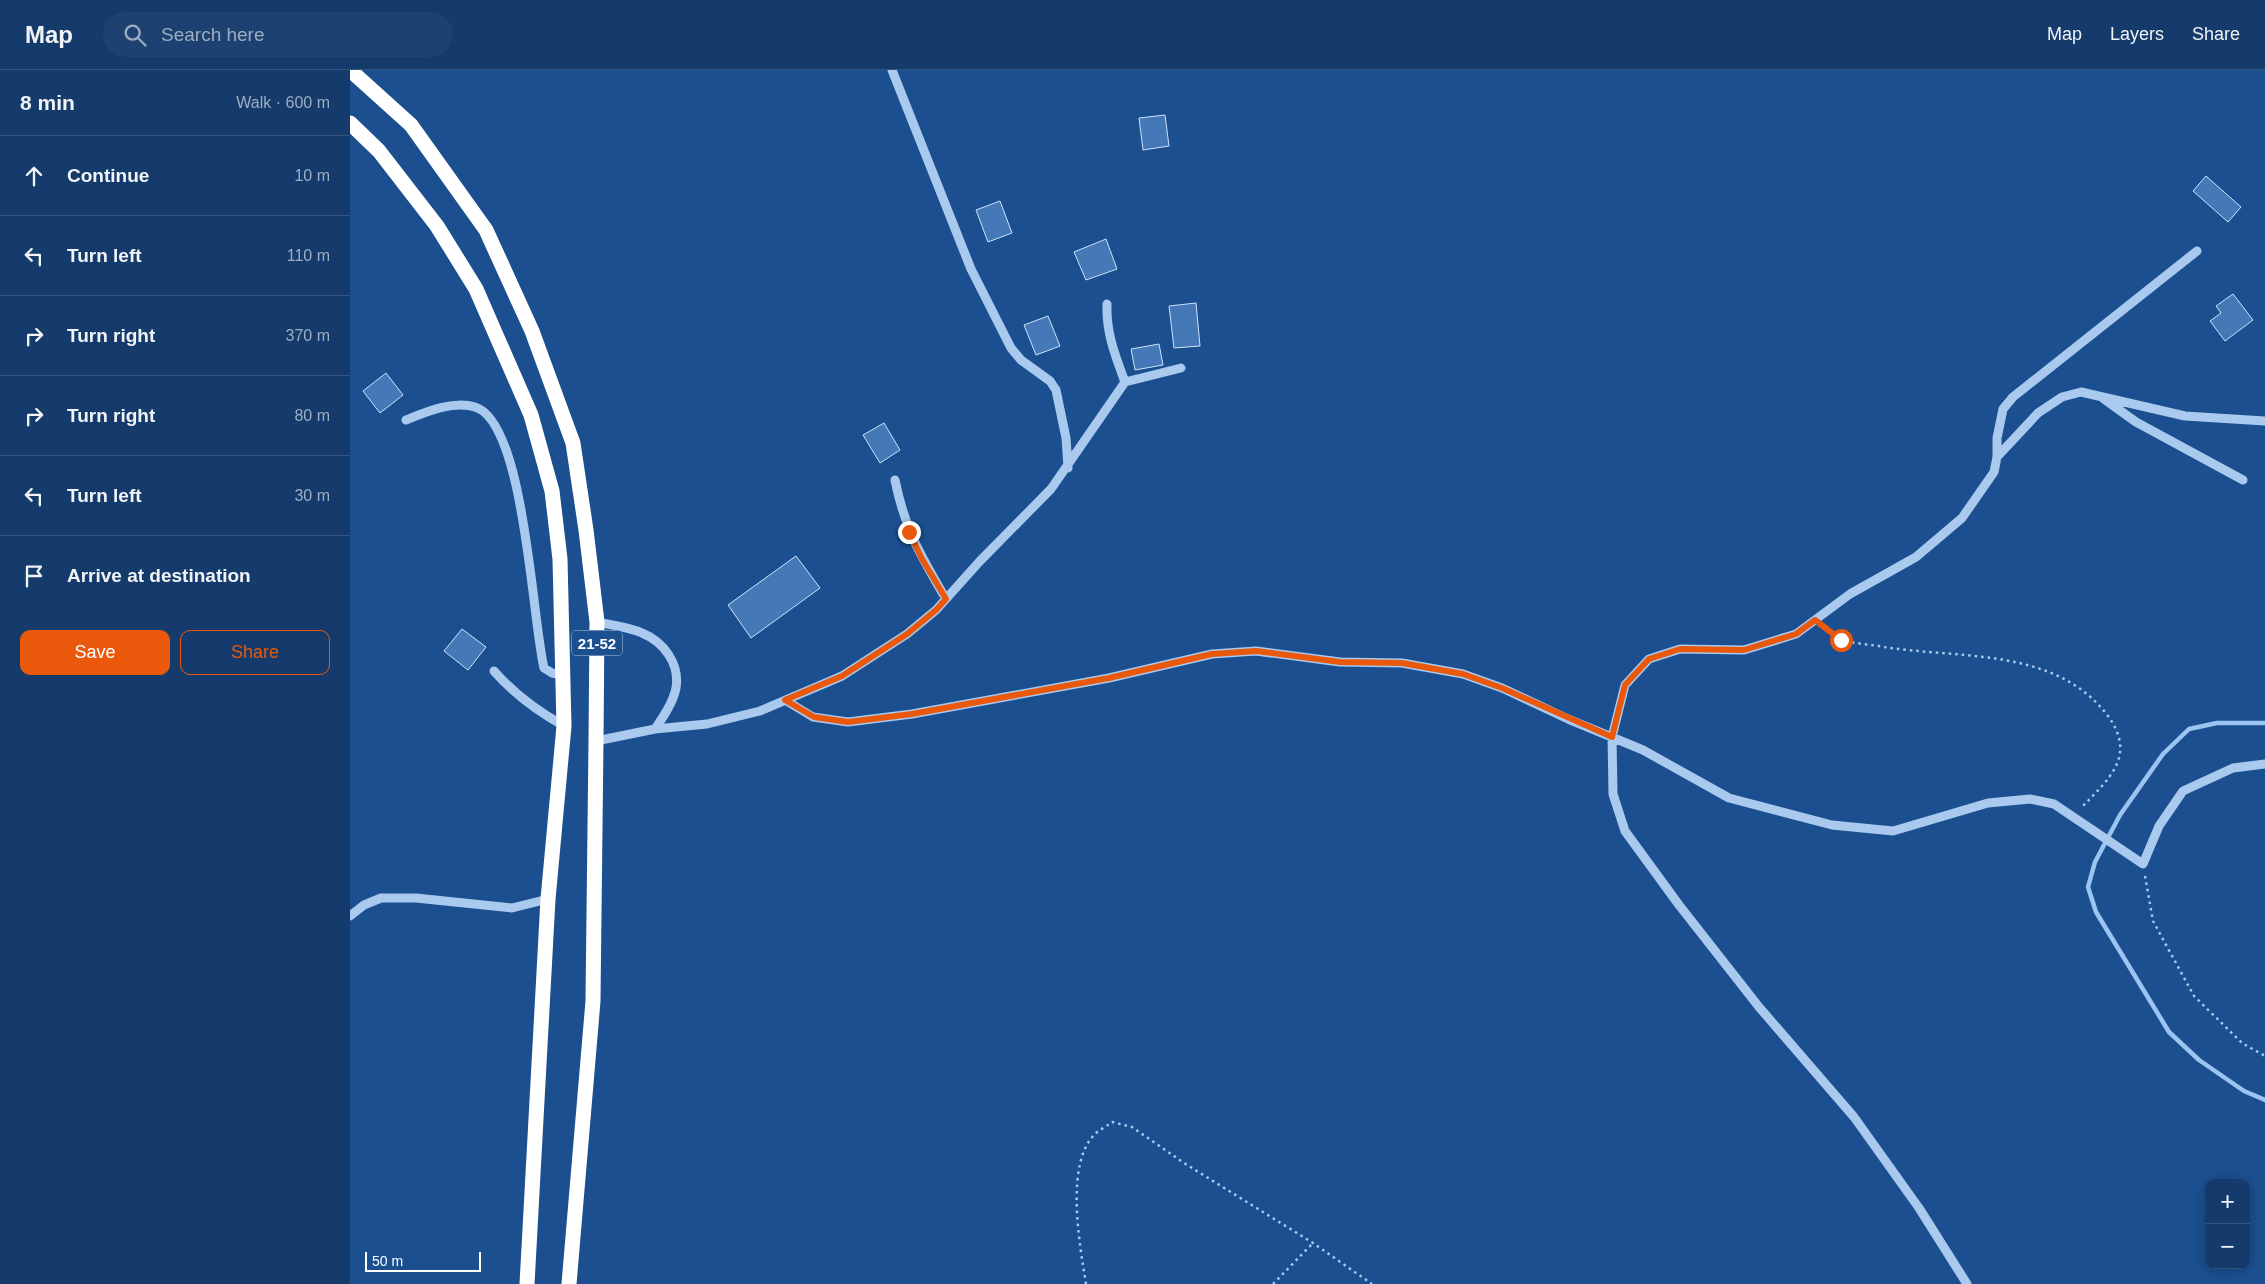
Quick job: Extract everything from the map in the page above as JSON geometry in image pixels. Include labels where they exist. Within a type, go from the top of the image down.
[{"type":"highway","name":"21-52","points":[[350,70],[411,125],[486,230],[532,331],[573,443],[597,622],[593,1001],[569,1284]]},
{"type":"highway","name":"21-52","points":[[350,123],[379,151],[437,226],[476,289],[530,415],[552,491],[560,559],[564,726],[548,899],[528,1284]]},
{"type":"street","points":[[892,70],[970,269],[1011,348],[1021,360],[1050,381],[1056,390],[1066,438],[1068,468]]},
{"type":"street","points":[[1967,1284],[1919,1208],[1854,1117],[1759,1007],[1679,905],[1625,831],[1613,794],[1612,737],[1625,685],[1649,659],[1680,649],[1744,650],[1796,634],[1850,594],[1916,557],[1962,518],[1994,472],[1997,457],[1997,438],[2003,409],[2014,396],[2197,251]]},
{"type":"street","points":[[1107,304],[1106,324],[1110,344],[1125,382]]},
{"type":"street","points":[[596,741],[655,730],[707,724],[760,711],[842,676],[907,634],[936,610],[980,561],[1052,490],[1125,382],[1181,368]]},
{"type":"street","points":[[1997,457],[2038,413],[2062,397],[2081,392],[2185,416],[2265,421]]},
{"type":"street","points":[[2099,396],[2136,422],[2243,480]]},
{"type":"street","points":[[406,420],[424,412],[459,404],[476,407],[488,413],[498,427],[524,523],[534,589],[539,650],[544,668],[552,674],[563,675]]},
{"type":"street","points":[[896,480],[909,532],[922,559],[946,599]]},
{"type":"street","points":[[597,622],[642,632],[662,645],[674,663],[676,688],[668,708],[655,730]]},
{"type":"street","points":[[785,700],[814,717],[848,722],[912,714],[1109,678],[1212,654],[1256,651],[1340,662],[1402,663],[1463,674],[1502,688],[1643,750],[1729,798],[1832,825],[1893,831],[1988,803],[2030,799],[2054,804],[2143,864],[2159,826],[2182,791],[2233,768],[2265,764]]},
{"type":"street","points":[[494,671],[510,689],[540,713],[564,726]]},
{"type":"street","points":[[350,916],[364,905],[381,898],[416,898],[512,908],[548,899]]},
{"type":"path","points":[[1815,620],[1841,640],[1895,648],[1980,656],[2037,666],[2075,684],[2097,702],[2117,729],[2122,752],[2110,778],[2077,818]]},
{"type":"path","points":[[2143,864],[2153,921],[2194,996],[2242,1043],[2265,1056]]},
{"type":"path","points":[[1086,1284],[1079,1237],[1076,1189],[1083,1154],[1095,1134],[1112,1122],[1132,1127],[1184,1163],[1313,1243],[1372,1284]]},
{"type":"path","points":[[1273,1284],[1313,1243]]},
{"type":"building","points":[[1165,115],[1169,146],[1143,150],[1139,118]]},
{"type":"building","points":[[2206,176],[2241,207],[2228,222],[2193,191]]},
{"type":"building","points":[[1000,201],[1012,233],[988,242],[976,210]]},
{"type":"building","points":[[1106,239],[1117,269],[1086,280],[1074,252]]},
{"type":"building","points":[[2233,294],[2253,320],[2225,341],[2210,321],[2221,313],[2216,306]]},
{"type":"building","points":[[1196,303],[1200,346],[1174,348],[1169,306]]},
{"type":"building","points":[[1048,316],[1060,346],[1036,355],[1024,325]]},
{"type":"building","points":[[1159,344],[1163,365],[1135,370],[1131,349]]},
{"type":"building","points":[[386,373],[403,395],[380,413],[363,391]]},
{"type":"building","points":[[884,423],[900,450],[880,463],[863,435]]},
{"type":"building","points":[[796,556],[820,588],[751,638],[728,605]]},
{"type":"building","points":[[462,629],[486,647],[468,670],[444,651]]},
{"type":"waterway","points":[[2265,723],[2217,723],[2189,729],[2163,754],[2120,815],[2095,862],[2088,887],[2096,912],[2169,1032],[2199,1060],[2244,1091],[2265,1100]]},
{"type":"route","points":[[909,532],[922,559],[946,599],[936,610],[907,634],[842,676],[785,700],[814,717],[848,722],[912,714],[1109,678],[1212,654],[1256,651],[1340,662],[1402,663],[1463,674],[1502,688],[1612,737],[1618,706],[1625,685],[1649,659],[1680,649],[1744,650],[1796,634],[1815,620],[1841,640]]}]
